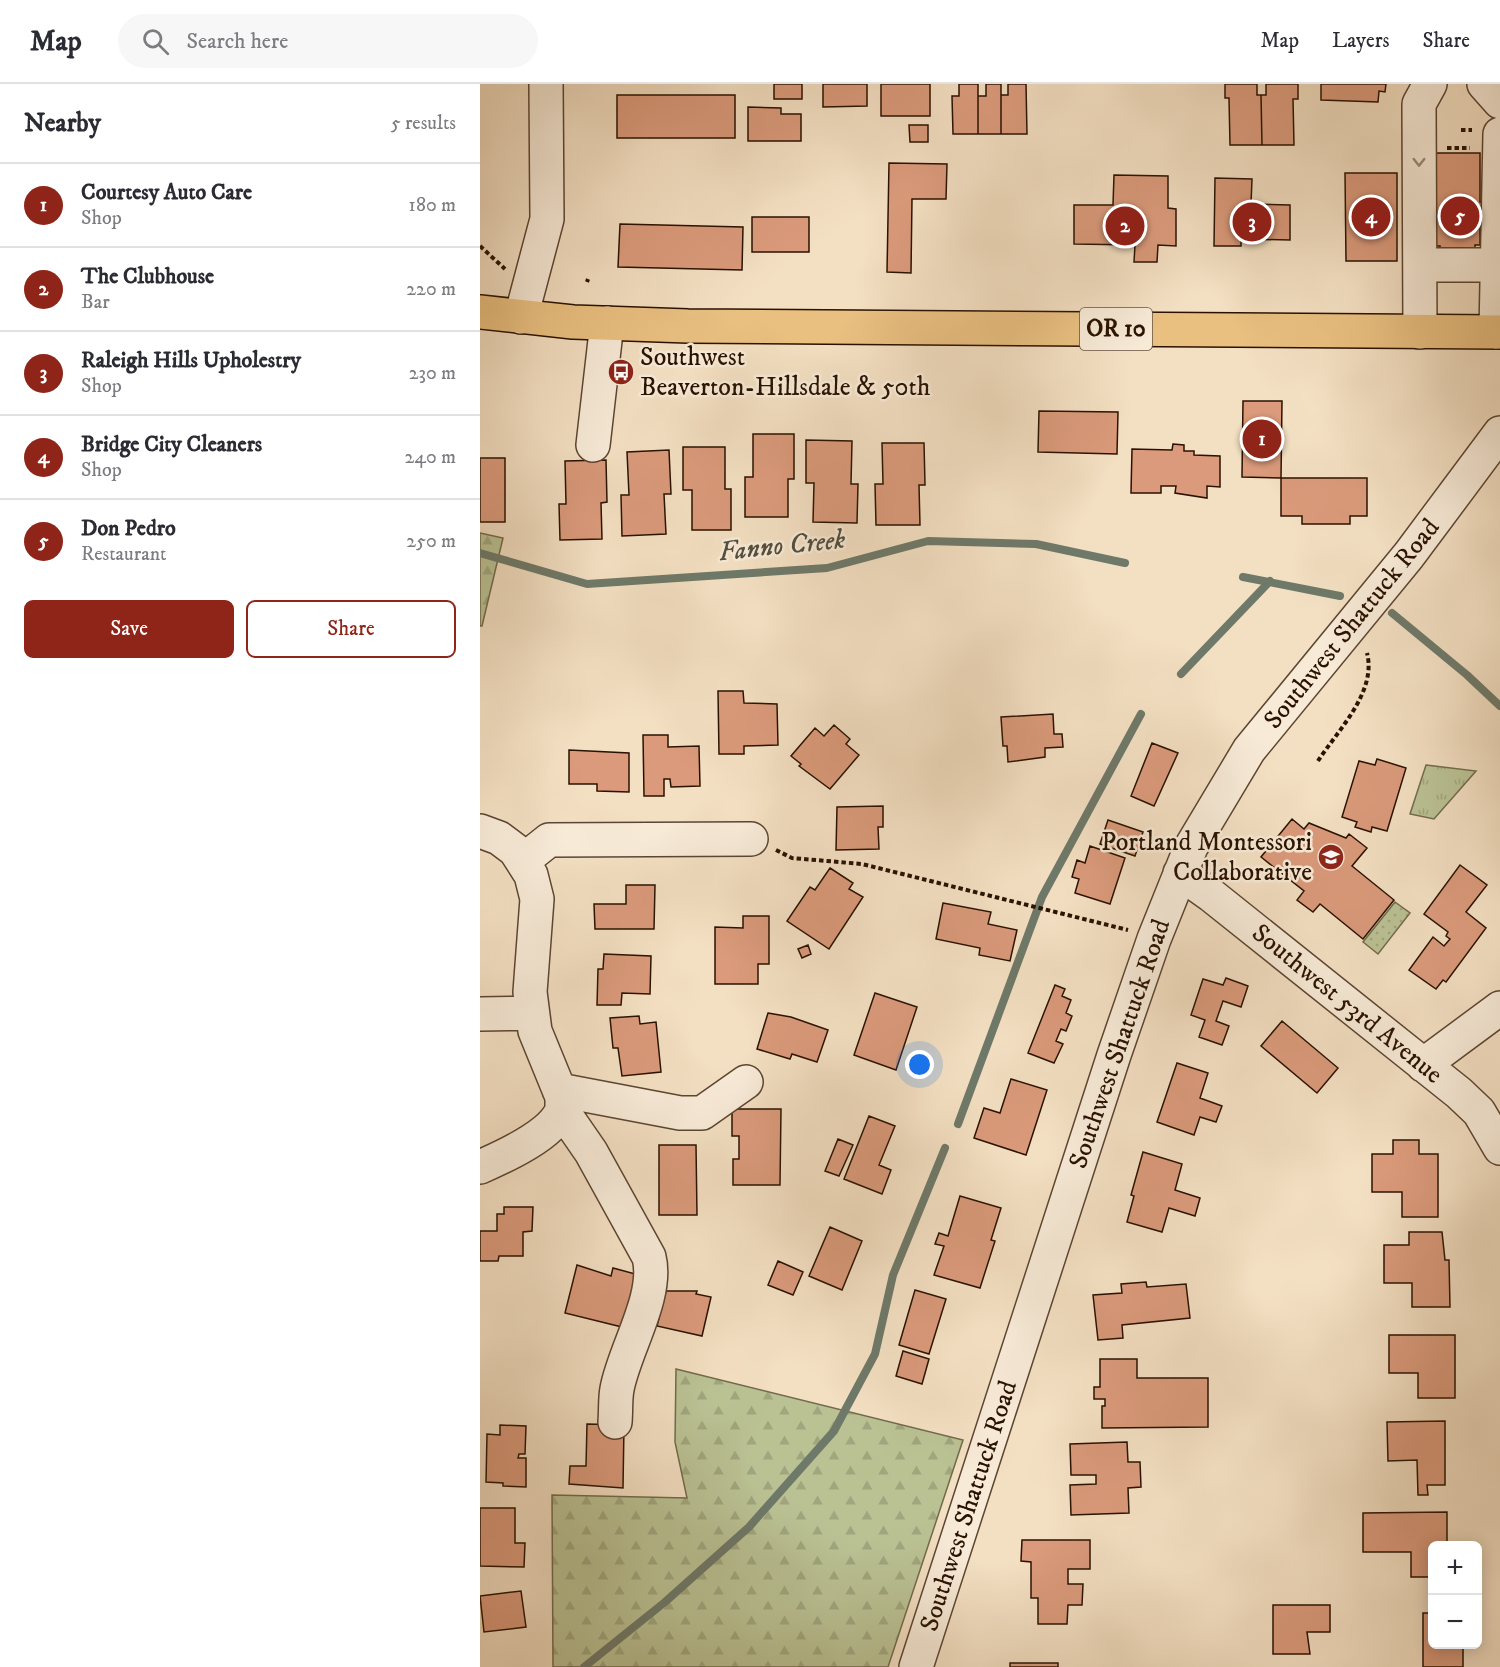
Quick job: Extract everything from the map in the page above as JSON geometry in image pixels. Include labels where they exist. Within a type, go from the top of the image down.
[{"type":"main road","name":"OR 10","points":[[480,312],[607,323],[943,329],[1498,332]]},
{"type":"street","points":[[521,317],[547,219],[546,84]]},
{"type":"street","points":[[1420,332],[1419,104],[1430,84]]},
{"type":"street","points":[[1484,84],[1500,102]]},
{"type":"street","points":[[1489,141],[1498,248],[1498,332]]},
{"type":"street","points":[[1420,266],[1498,248]]},
{"type":"street","points":[[593,445],[607,323]]},
{"type":"street","name":"Southwest Shattuck Road","points":[[916,1667],[1114,1055],[1154,939],[1201,826],[1249,750],[1410,555],[1500,433]]},
{"type":"street","points":[[480,831],[499,838],[524,860],[531,875],[537,899],[530,992],[531,1013],[537,1037],[560,1100],[649,1257],[652,1268],[648,1290],[617,1388],[615,1422]]},
{"type":"street","points":[[524,860],[549,840],[751,839]]},
{"type":"street","name":"Southwest 53rd Avenue","points":[[1180,873],[1211,895],[1479,1112],[1500,1148]]},
{"type":"street","points":[[1423,1065],[1500,1008]]},
{"type":"street","points":[[480,1014],[531,1013]]},
{"type":"street","points":[[560,1100],[680,1113],[702,1113],[746,1083]]},
{"type":"street","points":[[480,1167],[504,1156],[540,1133],[560,1100]]},
{"type":"path","points":[[1419,148],[1489,141]]},
{"type":"path","points":[[480,246],[505,270]]},
{"type":"path","points":[[1318,760],[1356,706],[1368,679],[1362,639],[1350,628]]},
{"type":"path","points":[[751,839],[792,858],[862,864],[1020,901],[1154,939]]},
{"type":"green space","points":[[480,533],[503,538],[482,626],[480,626]]},
{"type":"green space","points":[[1426,765],[1476,771],[1434,819],[1410,814]]},
{"type":"green space","points":[[1395,902],[1410,913],[1378,954],[1363,942]]},
{"type":"green space","points":[[676,1369],[963,1440],[888,1667],[553,1667],[552,1495],[687,1498],[675,1442]]},
{"type":"building","points":[[774,84],[802,84],[802,99],[774,99]]},
{"type":"building","points":[[823,84],[867,84],[867,106],[823,107]]},
{"type":"building","points":[[881,84],[930,84],[930,116],[881,116]]},
{"type":"building","points":[[959,84],[978,84],[978,134],[953,134],[952,96],[959,96]]},
{"type":"building","points":[[986,84],[1001,84],[1001,134],[978,134],[978,96],[986,96]]},
{"type":"building","points":[[1008,84],[1026,84],[1027,134],[1001,134],[1001,95],[1008,95]]},
{"type":"building","points":[[1225,84],[1257,84],[1257,95],[1261,95],[1262,145],[1230,145],[1229,98],[1225,98]]},
{"type":"building","points":[[1266,84],[1298,84],[1298,99],[1293,99],[1294,145],[1262,145],[1261,95],[1266,95]]},
{"type":"building","points":[[1321,84],[1386,84],[1385,92],[1379,91],[1378,102],[1321,100]]},
{"type":"building","points":[[617,95],[735,95],[735,138],[617,138]]},
{"type":"building","points":[[748,107],[781,108],[781,114],[801,114],[801,141],[748,141]]},
{"type":"building","points":[[909,125],[928,125],[928,142],[910,142]]},
{"type":"building","points":[[1436,153],[1480,153],[1480,202],[1485,202],[1485,229],[1480,229],[1480,245],[1475,245],[1475,254],[1440,254],[1440,246],[1436,246]]},
{"type":"building","points":[[889,163],[947,164],[946,199],[912,199],[911,273],[887,272]]},
{"type":"building","points":[[1345,173],[1397,173],[1397,261],[1346,261]]},
{"type":"building","points":[[1114,175],[1168,176],[1168,208],[1176,209],[1176,246],[1158,245],[1157,262],[1134,262],[1135,245],[1074,244],[1074,205],[1113,205]]},
{"type":"building","points":[[1215,178],[1252,179],[1251,204],[1290,205],[1290,240],[1241,239],[1241,246],[1214,246]]},
{"type":"building","points":[[752,217],[809,217],[809,252],[752,252]]},
{"type":"building","points":[[620,224],[743,227],[742,270],[618,267]]},
{"type":"building","points":[[1243,401],[1282,401],[1281,478],[1242,477]]},
{"type":"building","points":[[1039,411],[1118,412],[1117,454],[1038,452]]},
{"type":"building","points":[[753,434],[794,434],[794,479],[788,479],[788,517],[745,517],[745,477],[753,477]]},
{"type":"building","points":[[806,440],[852,441],[851,484],[858,484],[857,523],[813,522],[814,483],[806,483]]},
{"type":"building","points":[[882,443],[924,443],[925,485],[919,485],[920,525],[876,525],[875,484],[883,484]]},
{"type":"building","points":[[1173,444],[1184,445],[1184,451],[1194,451],[1194,455],[1220,456],[1220,487],[1207,486],[1207,498],[1175,493],[1176,486],[1161,486],[1161,493],[1131,493],[1132,449],[1172,450]]},
{"type":"building","points":[[683,447],[725,447],[725,489],[731,489],[731,530],[692,530],[692,490],[683,490]]},
{"type":"building","points":[[669,450],[671,494],[664,494],[666,534],[622,536],[621,495],[629,495],[627,452]]},
{"type":"building","points":[[480,458],[505,458],[505,522],[480,522]]},
{"type":"building","points":[[606,460],[607,502],[601,503],[602,539],[560,540],[559,504],[566,504],[565,461]]},
{"type":"building","points":[[1281,478],[1367,478],[1367,516],[1350,516],[1350,524],[1302,524],[1302,516],[1281,516]]},
{"type":"building","points":[[718,691],[743,691],[744,703],[777,704],[778,745],[744,746],[744,754],[719,754]]},
{"type":"building","points":[[1053,714],[1054,734],[1062,734],[1063,747],[1045,748],[1045,757],[1008,762],[1007,746],[1003,746],[1001,717]]},
{"type":"building","points":[[834,725],[850,739],[846,744],[859,755],[830,789],[799,766],[801,764],[791,756],[815,728],[824,736]]},
{"type":"building","points":[[643,735],[668,735],[668,747],[699,746],[700,786],[671,787],[670,779],[664,779],[664,796],[644,796]]},
{"type":"building","points":[[1152,743],[1178,753],[1154,806],[1131,796]]},
{"type":"building","points":[[569,750],[629,753],[629,792],[597,791],[597,784],[569,784]]},
{"type":"building","points":[[1377,759],[1406,768],[1387,831],[1372,827],[1371,832],[1355,827],[1357,822],[1342,817],[1359,761],[1375,765]]},
{"type":"building","points":[[883,806],[883,827],[878,827],[879,849],[836,850],[837,807]]},
{"type":"building","points":[[1292,819],[1304,829],[1309,823],[1346,838],[1349,834],[1367,848],[1352,866],[1394,900],[1363,939],[1320,904],[1313,912],[1297,900],[1304,891],[1261,857]]},
{"type":"building","points":[[1108,820],[1143,832],[1135,856],[1100,844]]},
{"type":"building","points":[[1090,846],[1125,858],[1110,904],[1075,893],[1079,879],[1072,877],[1077,860],[1085,863]]},
{"type":"building","points":[[1460,865],[1487,885],[1466,912],[1486,928],[1446,982],[1443,980],[1436,989],[1409,970],[1433,937],[1444,946],[1450,939],[1446,936],[1448,932],[1424,914]]},
{"type":"building","points":[[830,868],[853,883],[849,889],[863,897],[829,949],[787,921],[810,887],[815,890]]},
{"type":"building","points":[[626,885],[655,885],[654,929],[595,929],[594,904],[626,904]]},
{"type":"building","points":[[943,903],[991,912],[988,924],[1017,930],[1010,961],[979,955],[980,948],[936,939]]},
{"type":"building","points":[[743,916],[769,916],[769,964],[758,964],[758,984],[715,984],[715,927],[743,928]]},
{"type":"building","points":[[808,945],[811,954],[802,958],[798,949]]},
{"type":"building","points":[[604,954],[651,956],[650,994],[622,993],[621,1005],[597,1005],[598,969],[603,969]]},
{"type":"building","points":[[1226,978],[1248,986],[1241,1007],[1223,1001],[1216,1021],[1229,1026],[1222,1045],[1199,1037],[1205,1020],[1191,1015],[1203,979],[1223,985]]},
{"type":"building","points":[[1055,985],[1065,989],[1062,996],[1071,1000],[1066,1013],[1072,1016],[1066,1031],[1061,1029],[1056,1041],[1063,1044],[1054,1063],[1028,1053]]},
{"type":"building","points":[[875,993],[917,1007],[896,1070],[854,1055]]},
{"type":"building","points":[[768,1013],[791,1017],[828,1030],[817,1062],[792,1054],[790,1059],[757,1049]]},
{"type":"building","points":[[639,1016],[640,1024],[656,1022],[661,1072],[622,1076],[618,1048],[613,1048],[610,1018]]},
{"type":"building","points":[[1282,1021],[1338,1068],[1317,1093],[1261,1046]]},
{"type":"building","points":[[1177,1063],[1208,1073],[1200,1098],[1222,1106],[1216,1122],[1200,1117],[1194,1135],[1157,1122]]},
{"type":"building","points":[[1011,1079],[1047,1090],[1026,1155],[974,1138],[984,1108],[1000,1113]]},
{"type":"building","points":[[732,1109],[781,1109],[780,1185],[733,1185],[733,1159],[739,1159],[739,1136],[732,1136]]},
{"type":"building","points":[[869,1116],[895,1126],[879,1165],[891,1170],[882,1194],[844,1179]]},
{"type":"building","points":[[838,1139],[853,1145],[839,1176],[825,1171]]},
{"type":"building","points":[[1393,1140],[1419,1140],[1419,1154],[1438,1154],[1438,1217],[1402,1217],[1402,1192],[1372,1192],[1372,1154],[1393,1154]]},
{"type":"building","points":[[659,1145],[696,1145],[697,1215],[659,1215]]},
{"type":"building","points":[[1143,1152],[1182,1164],[1175,1190],[1200,1198],[1195,1216],[1169,1208],[1162,1232],[1127,1222],[1134,1196],[1131,1195]]},
{"type":"building","points":[[960,1196],[1001,1208],[991,1240],[995,1241],[980,1288],[934,1275],[944,1246],[935,1244],[939,1233],[948,1236]]},
{"type":"building","points":[[504,1207],[533,1207],[532,1231],[523,1232],[523,1256],[499,1256],[498,1261],[480,1261],[480,1231],[497,1231],[497,1214],[504,1214]]},
{"type":"building","points":[[830,1227],[862,1241],[842,1290],[809,1276]]},
{"type":"building","points":[[1409,1232],[1442,1232],[1445,1260],[1449,1260],[1450,1307],[1412,1307],[1412,1283],[1384,1283],[1384,1245],[1409,1245]]},
{"type":"building","points":[[778,1261],[803,1272],[793,1295],[768,1285]]},
{"type":"building","points":[[577,1265],[611,1276],[613,1268],[639,1275],[626,1328],[565,1313]]},
{"type":"building","points":[[1146,1282],[1147,1287],[1186,1284],[1190,1318],[1122,1325],[1123,1338],[1098,1340],[1093,1295],[1122,1293],[1121,1284]]},
{"type":"building","points":[[915,1290],[946,1299],[929,1354],[899,1345]]},
{"type":"building","points":[[666,1291],[697,1291],[696,1294],[711,1297],[702,1336],[657,1326]]},
{"type":"building","points":[[1389,1335],[1455,1335],[1455,1398],[1418,1398],[1418,1373],[1389,1373]]},
{"type":"building","points":[[903,1351],[929,1359],[922,1384],[896,1376]]},
{"type":"building","points":[[1100,1359],[1137,1359],[1137,1378],[1208,1378],[1208,1427],[1102,1428],[1102,1406],[1105,1406],[1105,1399],[1094,1399],[1094,1387],[1100,1387]]},
{"type":"building","points":[[1445,1421],[1445,1485],[1427,1485],[1428,1495],[1418,1495],[1417,1460],[1388,1461],[1387,1422]]},
{"type":"building","points":[[587,1424],[624,1425],[623,1488],[569,1484],[570,1466],[586,1466]]},
{"type":"building","points":[[500,1425],[526,1426],[525,1454],[519,1454],[518,1458],[526,1458],[526,1487],[503,1486],[503,1483],[486,1482],[487,1434],[500,1435]]},
{"type":"building","points":[[1127,1442],[1128,1462],[1140,1462],[1141,1487],[1128,1488],[1129,1513],[1071,1515],[1070,1485],[1096,1484],[1096,1475],[1071,1475],[1070,1444]]},
{"type":"building","points":[[480,1508],[515,1508],[515,1543],[525,1543],[524,1567],[480,1566]]},
{"type":"building","points":[[1447,1512],[1447,1541],[1428,1541],[1428,1577],[1411,1577],[1411,1552],[1363,1552],[1363,1513]]},
{"type":"building","points":[[1022,1540],[1090,1540],[1090,1569],[1068,1569],[1068,1584],[1083,1584],[1082,1605],[1068,1605],[1067,1624],[1038,1624],[1038,1598],[1031,1598],[1031,1562],[1021,1561]]},
{"type":"building","points":[[521,1591],[526,1627],[484,1632],[480,1596]]},
{"type":"building","points":[[1273,1605],[1330,1605],[1330,1632],[1307,1632],[1310,1654],[1273,1654]]},
{"type":"building","points":[[1423,1613],[1428,1613],[1428,1649],[1463,1649],[1463,1667],[1423,1667]]},
{"type":"building","points":[[1010,1663],[1058,1663],[1058,1667],[1010,1667]]},
{"type":"waterway","name":"Fanno Creek","points":[[480,553],[587,584],[827,568],[928,541],[1036,544],[1125,563]]},
{"type":"waterway","name":"Fanno Creek","points":[[1243,577],[1340,596]]},
{"type":"waterway","points":[[1181,674],[1270,581]]},
{"type":"waterway","name":"Fanno Creek","points":[[1392,613],[1467,675],[1500,706]]},
{"type":"waterway","points":[[958,1124],[1042,897],[1141,714]]},
{"type":"waterway","points":[[584,1667],[665,1602],[749,1527],[834,1431],[875,1354],[893,1275],[945,1148]]},
{"type":"place","name":"Don Pedro","points":[[1460,216]]},
{"type":"place","name":"Bridge City Cleaners","points":[[1371,217]]},
{"type":"place","name":"Raleigh Hills Upholestry","points":[[1252,222]]},
{"type":"place","name":"The Clubhouse","points":[[1125,226]]},
{"type":"place","name":"Southwest Beaverton-Hillsdale & 50th","points":[[621,372]]},
{"type":"place","name":"Courtesy Auto Care","points":[[1262,439]]},
{"type":"place","name":"Portland Montessori Collaborative","points":[[1331,857]]}]
